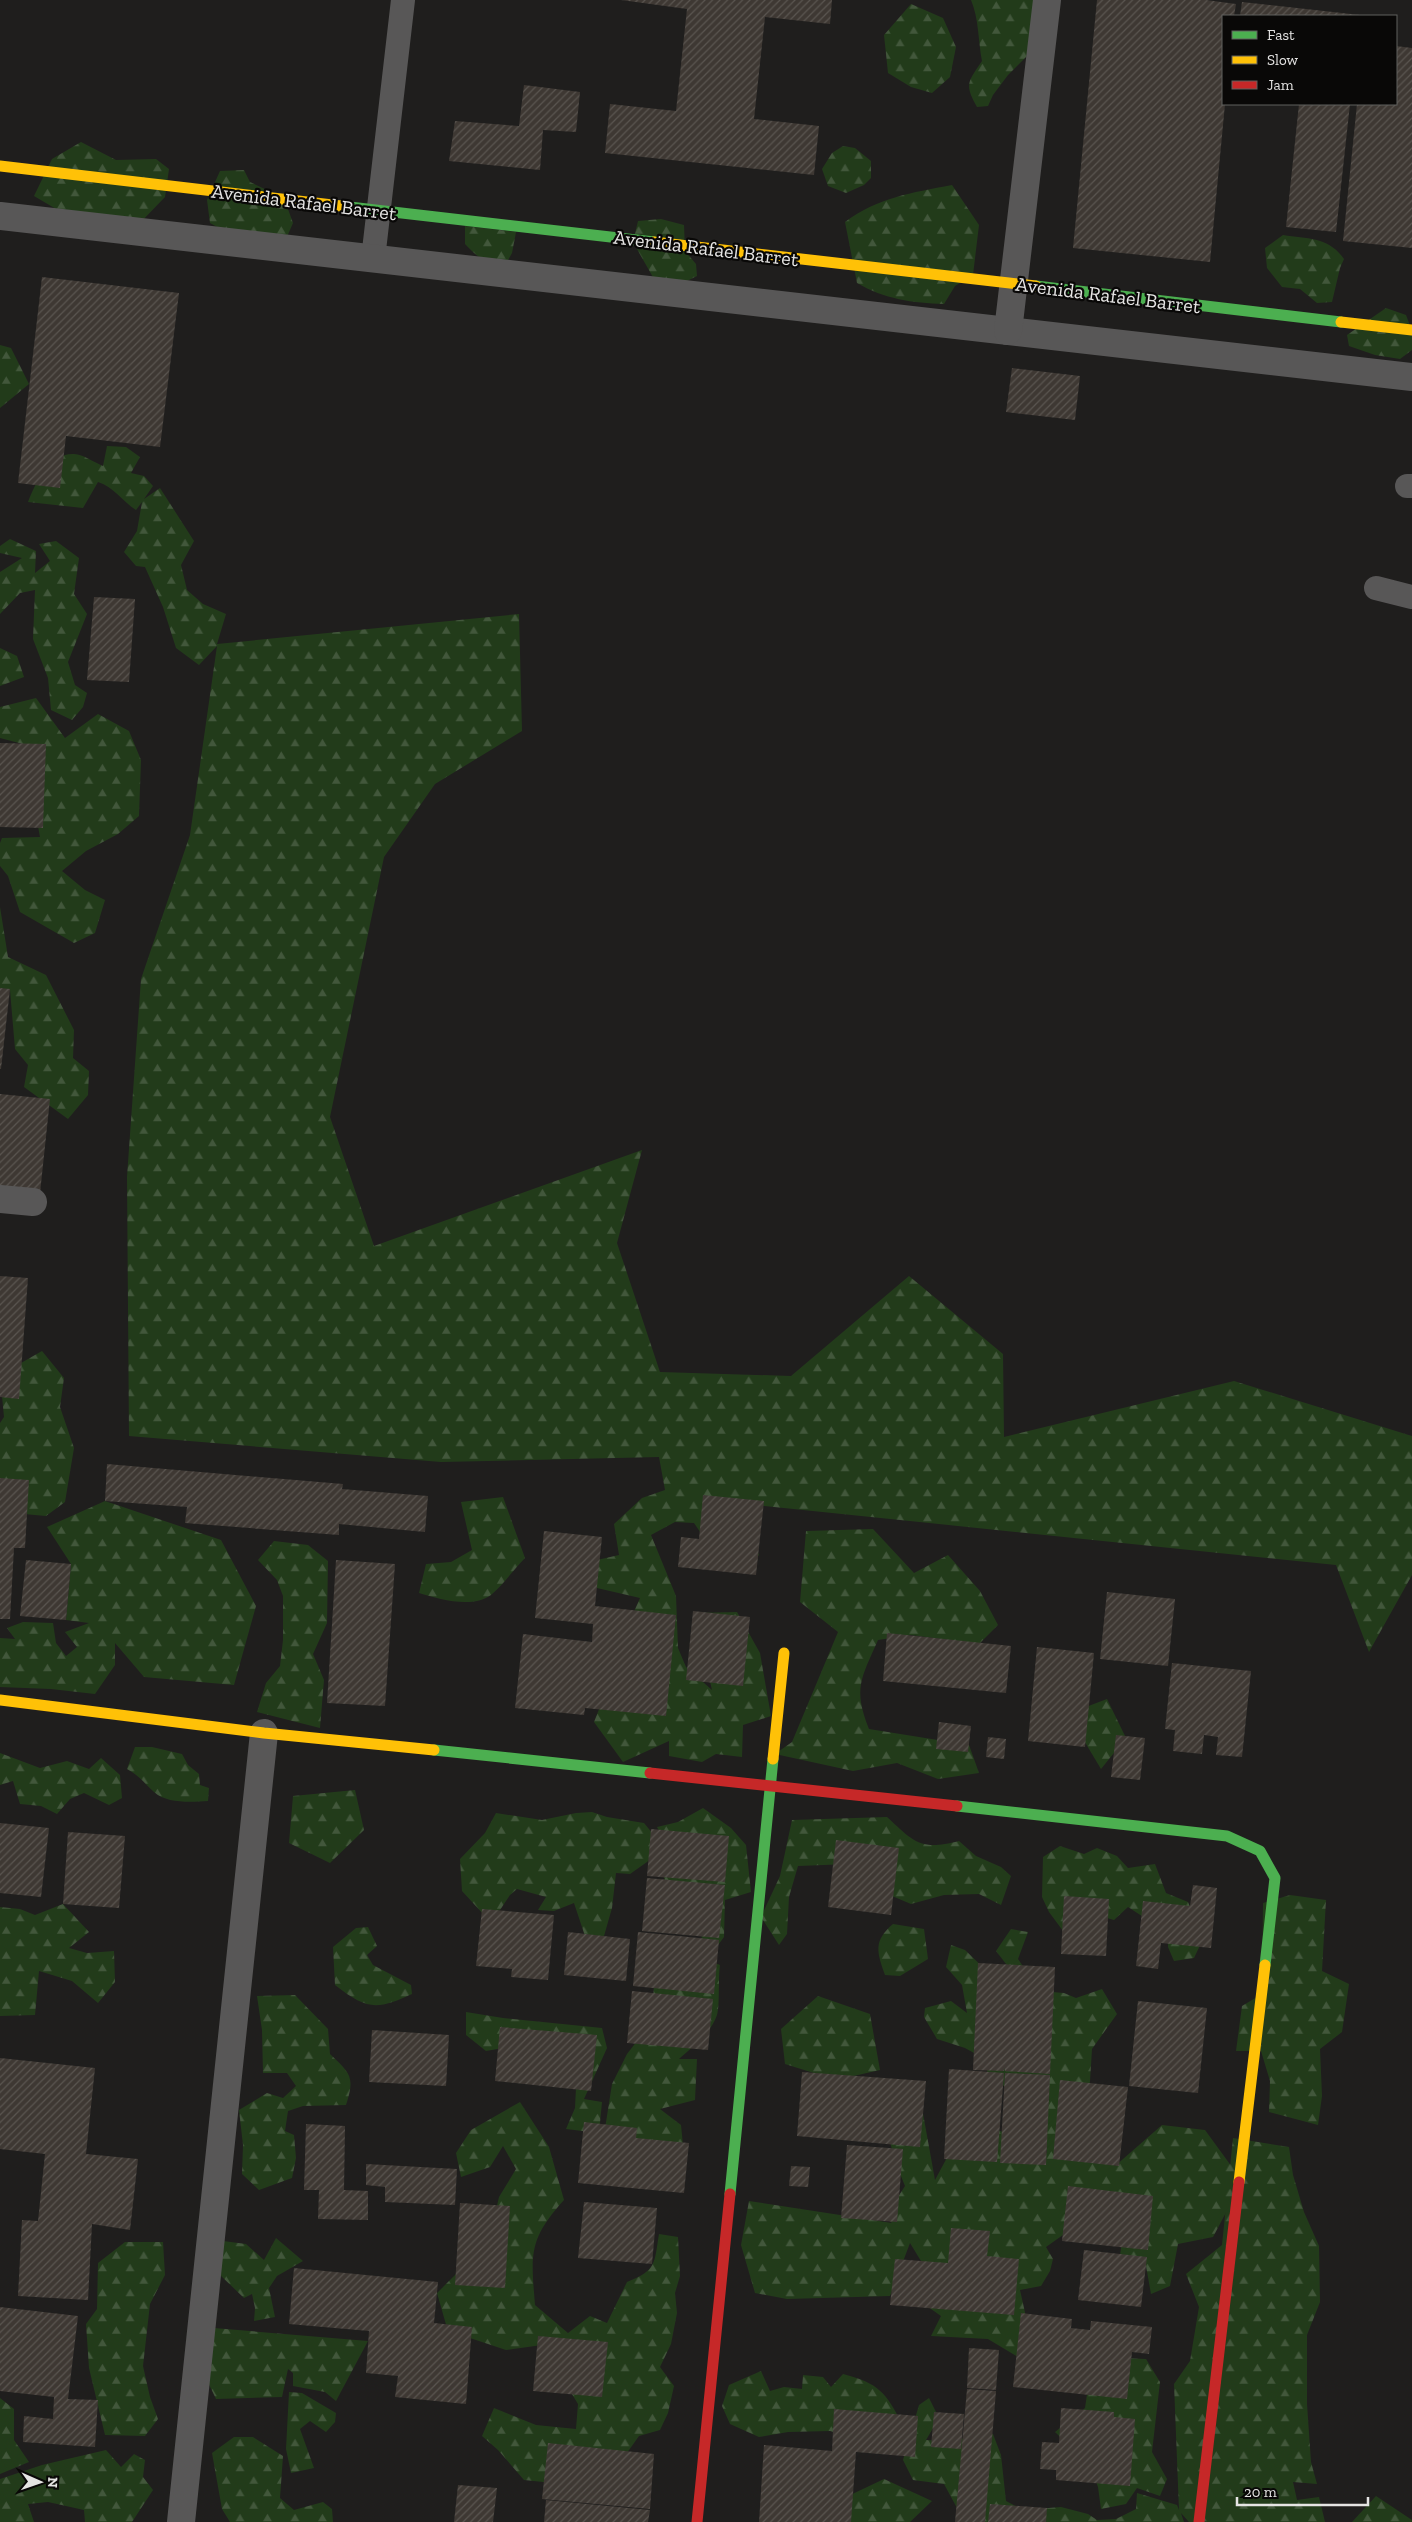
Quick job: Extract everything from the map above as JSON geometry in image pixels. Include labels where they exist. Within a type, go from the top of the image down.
[{"type":"street","points":[[1008,331],[1048,0]]},
{"type":"street","name":"Avenida Rafael Barret","points":[[0,166],[1412,330]]},
{"type":"street","points":[[0,216],[1412,377]]},
{"type":"street","points":[[0,1199],[33,1202]]},
{"type":"street","points":[[697,2522],[784,1653]]},
{"type":"street","points":[[0,1700],[264,1733],[770,1785],[1227,1836],[1260,1851],[1275,1878],[1199,2522]]},
{"type":"street","points":[[181,2522],[264,1733]]},
{"type":"lane","points":[[373,259],[403,0]]},
{"type":"lane","points":[[1376,588],[1412,597]]},
{"type":"green space","points":[[971,0],[1038,0],[1027,56],[1008,75],[993,95],[988,106],[977,107],[969,88],[973,74],[982,61],[977,22]]},
{"type":"green space","points":[[911,4],[943,18],[956,47],[950,77],[932,93],[911,87],[888,73],[884,35]]},
{"type":"green space","points":[[81,142],[116,160],[156,159],[169,169],[165,197],[137,226],[68,216],[34,196],[52,159]]},
{"type":"green space","points":[[843,146],[855,148],[871,161],[871,178],[864,185],[846,193],[828,186],[822,169],[832,153]]},
{"type":"green space","points":[[244,170],[250,182],[284,198],[293,223],[286,239],[228,233],[210,223],[207,200],[220,171]]},
{"type":"green space","points":[[952,185],[979,225],[973,275],[955,286],[944,304],[921,303],[899,299],[878,293],[857,283],[845,222],[883,201]]},
{"type":"green space","points":[[661,219],[684,225],[685,251],[696,264],[697,276],[687,281],[654,279],[633,242],[638,221]]},
{"type":"green space","points":[[465,226],[516,232],[512,253],[506,264],[483,259],[470,249],[465,244]]},
{"type":"green space","points":[[1283,235],[1325,243],[1344,259],[1332,302],[1317,303],[1300,289],[1282,287],[1267,268],[1265,248]]},
{"type":"green space","points":[[1386,308],[1406,315],[1412,331],[1412,350],[1400,359],[1375,355],[1349,346],[1347,335]]},
{"type":"green space","points":[[0,345],[11,348],[29,384],[0,408]]},
{"type":"green space","points":[[107,446],[126,447],[140,457],[131,473],[144,476],[153,486],[144,499],[160,488],[194,541],[181,565],[187,590],[203,604],[226,614],[217,644],[519,614],[522,731],[435,784],[384,857],[330,1117],[374,1246],[642,1150],[617,1243],[660,1372],[791,1376],[909,1276],[1003,1354],[1004,1437],[1234,1381],[1412,1436],[1412,1575],[1369,1652],[1336,1565],[745,1504],[747,1527],[759,1555],[741,1573],[715,1554],[694,1523],[675,1522],[651,1535],[676,1596],[678,1648],[686,1667],[712,1690],[694,1613],[737,1612],[760,1653],[771,1716],[743,1725],[742,1757],[716,1754],[702,1762],[669,1756],[669,1741],[623,1762],[594,1722],[627,1628],[640,1598],[597,1588],[597,1560],[619,1555],[614,1524],[642,1498],[665,1490],[659,1457],[441,1462],[129,1436],[127,1177],[141,979],[190,835],[217,646],[199,665],[176,648],[163,607],[145,567],[136,566],[124,552],[137,531],[142,502],[136,510],[109,487],[98,482],[83,508],[28,502],[39,478],[57,458],[78,454],[103,466]]},
{"type":"green space","points":[[10,539],[36,551],[35,573],[50,561],[39,544],[56,541],[79,558],[74,594],[87,614],[68,662],[75,685],[87,693],[83,707],[72,720],[51,710],[48,678],[33,639],[35,590],[20,593],[0,614],[0,572],[22,558],[0,553],[0,546]]},
{"type":"green space","points":[[0,648],[17,656],[24,677],[0,686]]},
{"type":"green space","points":[[36,698],[65,738],[98,714],[129,731],[141,760],[139,816],[118,834],[86,851],[62,871],[85,890],[105,900],[95,933],[74,943],[20,912],[8,876],[0,866],[0,843],[2,838],[40,837],[23,744],[0,738],[0,707]]},
{"type":"green space","points":[[0,907],[8,957],[46,975],[74,1030],[73,1058],[89,1071],[88,1095],[68,1119],[24,1087],[28,1065],[15,1049],[10,990],[0,988]]},
{"type":"green space","points":[[42,1351],[64,1378],[60,1407],[74,1448],[65,1502],[46,1516],[13,1513],[0,1491],[0,1423],[4,1417],[0,1375]]},
{"type":"green space","points":[[503,1497],[525,1558],[491,1595],[483,1599],[455,1602],[419,1593],[426,1564],[451,1562],[472,1550],[461,1502]]},
{"type":"green space","points":[[105,1501],[221,1540],[256,1606],[234,1685],[144,1677],[115,1643],[115,1665],[95,1694],[51,1689],[0,1687],[0,1638],[15,1639],[7,1628],[23,1622],[53,1623],[56,1643],[66,1656],[77,1647],[65,1632],[89,1623],[66,1620],[71,1564],[47,1527]]},
{"type":"green space","points":[[873,1529],[914,1573],[948,1555],[980,1591],[998,1625],[979,1644],[911,1635],[878,1640],[863,1674],[860,1693],[869,1729],[969,1745],[979,1773],[938,1779],[897,1763],[853,1771],[775,1754],[792,1742],[838,1632],[800,1602],[806,1531]]},
{"type":"green space","points":[[274,1541],[308,1545],[328,1561],[327,1623],[313,1654],[324,1680],[320,1728],[257,1712],[266,1683],[280,1666],[283,1640],[283,1596],[277,1580],[258,1560]]},
{"type":"green space","points":[[1107,1699],[1126,1738],[1101,1769],[1083,1739],[1078,1710]]},
{"type":"green space","points":[[135,1747],[152,1747],[182,1754],[188,1765],[199,1774],[200,1785],[209,1788],[208,1801],[187,1802],[159,1796],[139,1777],[127,1769]]},
{"type":"green space","points":[[0,1753],[40,1768],[67,1761],[89,1769],[101,1758],[120,1775],[122,1798],[109,1805],[84,1793],[70,1799],[57,1814],[41,1806],[20,1804],[13,1781],[0,1785]]},
{"type":"green space","points":[[355,1790],[364,1830],[330,1863],[289,1843],[293,1796]]},
{"type":"green space","points":[[703,1808],[731,1828],[746,1845],[751,1892],[725,1900],[724,1937],[707,1960],[720,1965],[717,2015],[706,2034],[679,2059],[697,2059],[695,2100],[660,2109],[681,2125],[685,2166],[604,2135],[612,2084],[627,2054],[648,2027],[653,2003],[655,1965],[703,1945],[696,1903],[666,1884],[660,1865],[668,1849],[657,1827],[678,1822]]},
{"type":"green space","points":[[592,1812],[607,1817],[644,1823],[663,1846],[647,1862],[630,1874],[616,1873],[612,1908],[604,1936],[587,1942],[574,1903],[554,1911],[538,1910],[546,1897],[517,1889],[510,1895],[500,1910],[485,1916],[462,1891],[460,1859],[485,1833],[496,1813],[542,1820],[576,1813]]},
{"type":"green space","points":[[887,1817],[904,1833],[919,1842],[935,1845],[959,1841],[976,1856],[1001,1867],[1011,1876],[1001,1905],[979,1894],[944,1895],[911,1904],[873,1888],[849,1864],[798,1866],[789,1897],[787,1934],[779,1945],[761,1917],[780,1876],[792,1820]]},
{"type":"green space","points":[[1060,1846],[1084,1854],[1097,1848],[1117,1856],[1128,1868],[1155,1864],[1166,1893],[1188,1902],[1203,1939],[1194,1958],[1174,1961],[1168,1947],[1168,1933],[1128,1907],[1114,1920],[1093,1914],[1069,1939],[1049,1912],[1042,1897],[1043,1857]]},
{"type":"green space","points":[[1290,1895],[1326,1900],[1322,1971],[1349,1984],[1342,2032],[1320,2049],[1322,2096],[1318,2125],[1269,2112],[1270,2081],[1261,2051],[1236,2051],[1242,2006],[1262,1994],[1263,1903]]},
{"type":"green space","points":[[63,1904],[89,1932],[69,1948],[87,1953],[114,1951],[115,1982],[98,2003],[72,1981],[39,1971],[35,2015],[0,2016],[0,1907],[20,1909],[35,1915]]},
{"type":"green space","points":[[893,1924],[924,1929],[928,1959],[900,1976],[885,1975],[878,1947],[882,1936]]},
{"type":"green space","points":[[368,1927],[377,1946],[367,1955],[373,1965],[411,1985],[412,1994],[389,2003],[372,2005],[355,1999],[335,1985],[333,1947],[356,1928]]},
{"type":"green space","points":[[1011,1929],[1028,1932],[1018,1959],[1040,1991],[1064,1993],[1076,1998],[1102,1989],[1117,2014],[1092,2049],[1089,2097],[1081,2127],[1115,2166],[1162,2125],[1205,2130],[1232,2167],[1230,2205],[1213,2237],[1178,2244],[1170,2286],[1151,2294],[1146,2266],[1119,2262],[1126,2215],[1070,2230],[1046,2247],[1053,2259],[1050,2271],[1041,2286],[1020,2290],[1026,2317],[1018,2357],[988,2339],[931,2336],[941,2316],[914,2297],[921,2261],[910,2243],[890,2296],[787,2299],[755,2293],[741,2245],[749,2201],[892,2223],[885,2217],[905,2186],[894,2159],[887,2128],[922,2108],[935,2180],[950,2152],[985,2125],[1023,2140],[1047,2153],[1044,2127],[1025,2084],[990,2087],[985,2059],[965,2048],[937,2039],[924,2017],[925,2008],[951,2001],[967,2013],[962,1985],[946,1967],[951,1945],[965,1950],[993,1977],[1017,1978],[996,1951]]},
{"type":"green space","points":[[295,1995],[328,2029],[330,2054],[343,2066],[349,2076],[349,2096],[346,2105],[303,2106],[288,2111],[285,2131],[294,2135],[296,2158],[292,2178],[259,2190],[242,2174],[243,2145],[239,2110],[267,2093],[283,2098],[296,2086],[287,2073],[263,2073],[262,2030],[257,1996]]},
{"type":"green space","points":[[818,1996],[870,2014],[880,2070],[836,2080],[785,2064],[781,2029]]},
{"type":"green space","points":[[466,2012],[503,2018],[602,2028],[607,2048],[584,2099],[602,2102],[599,2133],[566,2129],[575,2108],[576,2088],[532,2043],[486,2051],[466,2035]]},
{"type":"green space","points":[[520,2102],[549,2147],[564,2200],[544,2226],[534,2248],[535,2305],[568,2333],[590,2316],[607,2323],[627,2282],[644,2274],[652,2265],[655,2259],[659,2234],[678,2237],[680,2276],[675,2293],[677,2313],[671,2344],[660,2367],[674,2386],[668,2413],[660,2430],[639,2436],[602,2488],[524,2480],[498,2450],[482,2436],[494,2408],[536,2425],[576,2429],[578,2404],[542,2345],[506,2350],[467,2337],[449,2335],[437,2293],[466,2264],[493,2223],[499,2197],[516,2169],[503,2146],[490,2167],[461,2177],[456,2153],[471,2130]]},
{"type":"green space","points":[[1233,2138],[1289,2147],[1293,2175],[1304,2212],[1319,2246],[1320,2302],[1307,2335],[1307,2404],[1311,2462],[1317,2484],[1293,2482],[1297,2500],[1319,2497],[1325,2522],[1189,2522],[1181,2513],[1184,2522],[978,2522],[957,2508],[944,2484],[913,2480],[903,2460],[919,2405],[929,2398],[939,2418],[926,2440],[947,2441],[993,2434],[1001,2455],[1006,2501],[1023,2510],[1061,2507],[1088,2514],[1097,2520],[1116,2519],[1136,2509],[1137,2493],[1177,2505],[1179,2510],[1174,2384],[1190,2361],[1199,2307],[1186,2274],[1222,2245]]},
{"type":"green space","points":[[276,2238],[303,2261],[277,2276],[269,2288],[275,2317],[254,2321],[255,2308],[252,2294],[244,2298],[219,2274],[223,2241],[246,2244],[264,2260]]},
{"type":"green space","points":[[125,2242],[163,2242],[165,2275],[150,2304],[143,2366],[150,2397],[158,2419],[145,2436],[105,2435],[89,2368],[86,2324],[97,2309],[98,2263]]},
{"type":"green space","points":[[214,2328],[368,2341],[336,2401],[325,2392],[293,2386],[293,2373],[288,2369],[282,2397],[216,2399],[203,2372]]},
{"type":"green space","points":[[1121,2358],[1146,2359],[1160,2382],[1152,2452],[1167,2479],[1160,2496],[1137,2488],[1126,2504],[1101,2509],[1098,2487],[1090,2465],[1055,2432],[1085,2408],[1089,2381]]},
{"type":"green space","points":[[761,2371],[770,2391],[784,2387],[802,2389],[803,2375],[823,2377],[831,2387],[843,2374],[855,2377],[873,2385],[886,2396],[902,2424],[878,2445],[830,2431],[788,2432],[759,2437],[730,2424],[722,2406],[729,2385]]},
{"type":"green space","points":[[289,2392],[302,2393],[336,2413],[335,2422],[326,2432],[310,2421],[300,2429],[314,2468],[291,2473],[286,2449]]},
{"type":"green space","points":[[0,2398],[14,2409],[14,2440],[29,2462],[0,2474]]},
{"type":"green space","points":[[234,2437],[253,2437],[283,2456],[280,2498],[294,2510],[323,2502],[332,2509],[333,2522],[230,2522],[222,2509],[212,2453]]},
{"type":"green space","points":[[106,2450],[121,2467],[134,2454],[145,2460],[143,2477],[153,2490],[132,2522],[85,2522],[84,2510],[48,2502],[28,2504],[34,2522],[0,2522],[0,2479],[42,2465]]},
{"type":"green space","points":[[884,2479],[932,2501],[910,2522],[841,2522],[844,2498]]},
{"type":"green space","points":[[1376,2496],[1412,2520],[1412,2522],[1352,2522]]},
{"type":"building","points":[[621,0],[832,0],[830,24],[765,17],[754,119],[819,126],[814,175],[605,153],[610,104],[676,111],[687,9]]},
{"type":"building","points":[[1097,0],[1206,0],[1236,4],[1234,15],[1222,15],[1222,105],[1225,105],[1210,262],[1073,248]]},
{"type":"building","points":[[1242,2],[1360,15],[1240,15]]},
{"type":"building","points":[[1397,46],[1412,48],[1412,248],[1343,241],[1357,105],[1397,105]]},
{"type":"building","points":[[524,85],[580,92],[576,132],[543,130],[540,170],[449,161],[455,121],[519,126]]},
{"type":"building","points":[[1299,105],[1350,105],[1336,232],[1286,227]]},
{"type":"building","points":[[42,277],[179,293],[160,447],[66,436],[60,488],[18,483]]},
{"type":"building","points":[[1012,368],[1080,376],[1075,420],[1006,412]]},
{"type":"building","points":[[94,597],[135,599],[129,682],[87,680]]},
{"type":"building","points":[[0,743],[46,744],[43,828],[0,827]]},
{"type":"building","points":[[0,988],[10,989],[1,1069],[0,1069]]},
{"type":"building","points":[[0,1094],[50,1099],[40,1193],[0,1188]]},
{"type":"building","points":[[0,1276],[28,1278],[19,1399],[0,1397]]},
{"type":"building","points":[[107,1464],[343,1484],[342,1489],[428,1496],[425,1532],[339,1524],[339,1535],[185,1523],[187,1507],[105,1501]]},
{"type":"building","points":[[0,1478],[29,1480],[25,1548],[14,1548],[10,1619],[0,1619]]},
{"type":"building","points":[[703,1495],[764,1501],[756,1575],[678,1567],[681,1537],[699,1539]]},
{"type":"building","points":[[544,1531],[602,1537],[595,1606],[676,1615],[666,1716],[585,1708],[584,1715],[515,1708],[523,1634],[592,1642],[593,1624],[535,1618]]},
{"type":"building","points":[[26,1560],[71,1564],[66,1620],[20,1616]]},
{"type":"building","points":[[336,1560],[395,1564],[385,1706],[327,1703]]},
{"type":"building","points":[[1107,1592],[1175,1599],[1168,1666],[1100,1659]]},
{"type":"building","points":[[693,1611],[750,1617],[743,1686],[686,1680]]},
{"type":"building","points":[[887,1633],[1011,1646],[1006,1693],[883,1681]]},
{"type":"building","points":[[1037,1647],[1094,1653],[1085,1747],[1028,1741]]},
{"type":"building","points":[[1172,1663],[1251,1671],[1242,1757],[1216,1755],[1218,1737],[1204,1735],[1202,1754],[1173,1751],[1175,1730],[1165,1729]]},
{"type":"building","points":[[939,1722],[971,1726],[968,1752],[936,1749]]},
{"type":"building","points":[[1116,1735],[1145,1738],[1140,1780],[1111,1777]]},
{"type":"building","points":[[988,1737],[1006,1739],[1004,1759],[986,1757]]},
{"type":"building","points":[[0,1823],[49,1828],[41,1897],[0,1893]]},
{"type":"building","points":[[651,1829],[729,1836],[725,1882],[647,1876]]},
{"type":"building","points":[[68,1832],[125,1836],[119,1908],[63,1904]]},
{"type":"building","points":[[836,1840],[899,1848],[891,1915],[828,1907]]},
{"type":"building","points":[[647,1878],[725,1885],[719,1938],[642,1931]]},
{"type":"building","points":[[1193,1885],[1217,1888],[1211,1948],[1161,1943],[1158,1969],[1136,1966],[1143,1901],[1190,1906]]},
{"type":"building","points":[[1064,1896],[1109,1899],[1106,1956],[1061,1954]]},
{"type":"building","points":[[482,1909],[554,1915],[548,1980],[511,1977],[512,1969],[476,1966]]},
{"type":"building","points":[[568,1932],[630,1939],[626,1981],[564,1975]]},
{"type":"building","points":[[638,1932],[719,1940],[714,1994],[633,1986]]},
{"type":"building","points":[[978,1963],[1055,1967],[1050,2074],[1005,2071],[1004,2068],[1004,2071],[973,2070]]},
{"type":"building","points":[[632,1991],[713,1999],[708,2050],[627,2043]]},
{"type":"building","points":[[1138,2001],[1207,2008],[1198,2093],[1129,2086]]},
{"type":"building","points":[[500,2027],[597,2035],[591,2091],[495,2081]]},
{"type":"building","points":[[372,2030],[449,2035],[446,2086],[369,2082]]},
{"type":"building","points":[[0,2058],[95,2068],[86,2154],[138,2159],[130,2230],[92,2224],[88,2300],[18,2296],[22,2220],[38,2221],[45,2154],[0,2149]]},
{"type":"building","points":[[949,2069],[1004,2073],[997,2162],[944,2159]]},
{"type":"building","points":[[802,2072],[926,2081],[920,2147],[797,2136]]},
{"type":"building","points":[[1005,2073],[1050,2075],[1046,2165],[1000,2163]]},
{"type":"building","points":[[1060,2080],[1128,2087],[1119,2166],[1053,2159]]},
{"type":"building","points":[[584,2122],[637,2128],[636,2138],[689,2143],[684,2193],[578,2183]]},
{"type":"building","points":[[306,2124],[345,2126],[344,2190],[368,2191],[368,2220],[318,2219],[319,2190],[304,2190]]},
{"type":"building","points":[[847,2145],[903,2149],[897,2222],[841,2218]]},
{"type":"building","points":[[366,2164],[457,2169],[455,2205],[385,2202],[385,2187],[366,2185]]},
{"type":"building","points":[[791,2166],[810,2167],[808,2187],[789,2186]]},
{"type":"building","points":[[1068,2186],[1153,2196],[1148,2250],[1062,2241]]},
{"type":"building","points":[[584,2202],[657,2208],[652,2264],[578,2258]]},
{"type":"building","points":[[460,2203],[510,2206],[505,2288],[455,2285]]},
{"type":"building","points":[[951,2228],[990,2231],[987,2256],[1019,2259],[1014,2315],[890,2305],[895,2259],[948,2263]]},
{"type":"building","points":[[1084,2250],[1147,2257],[1141,2307],[1078,2300]]},
{"type":"building","points":[[294,2268],[438,2282],[434,2323],[472,2327],[466,2404],[395,2397],[398,2376],[366,2373],[369,2331],[289,2324]]},
{"type":"building","points":[[0,2307],[78,2316],[68,2399],[98,2400],[95,2447],[23,2442],[24,2416],[53,2419],[54,2397],[0,2391]]},
{"type":"building","points":[[1021,2313],[1072,2319],[1071,2328],[1090,2330],[1091,2321],[1152,2327],[1149,2354],[1132,2352],[1127,2399],[1013,2387]]},
{"type":"building","points":[[538,2336],[608,2342],[602,2397],[533,2391]]},
{"type":"building","points":[[969,2348],[999,2350],[996,2390],[967,2388]]},
{"type":"building","points":[[967,2389],[996,2391],[985,2522],[955,2522]]},
{"type":"building","points":[[1061,2408],[1114,2412],[1114,2417],[1135,2419],[1130,2486],[1056,2480],[1056,2470],[1040,2469],[1042,2442],[1059,2443]]},
{"type":"building","points":[[834,2409],[918,2416],[915,2457],[856,2452],[851,2522],[759,2522],[764,2445],[832,2451]]},
{"type":"building","points":[[934,2412],[964,2414],[961,2449],[931,2447]]},
{"type":"building","points":[[548,2443],[654,2454],[650,2509],[542,2499]]},
{"type":"building","points":[[458,2485],[497,2488],[493,2522],[454,2522]]},
{"type":"building","points":[[546,2500],[650,2510],[648,2522],[544,2522]]},
{"type":"building","points":[[990,2504],[1047,2508],[1046,2522],[988,2522]]},
{"type":"traffic: fast","points":[[341,206],[654,242]]},
{"type":"traffic: fast","points":[[1036,286],[1341,322]]},
{"type":"traffic: fast","points":[[434,1750],[650,1773]]},
{"type":"traffic: fast","points":[[730,2194],[773,1759]]},
{"type":"traffic: fast","points":[[957,1806],[1227,1836],[1260,1851],[1275,1878],[1265,1965]]},
{"type":"traffic: slow","points":[[0,166],[341,206]]},
{"type":"traffic: slow","points":[[654,242],[1036,286]]},
{"type":"traffic: slow","points":[[1341,322],[1412,330]]},
{"type":"traffic: slow","points":[[773,1759],[784,1653]]},
{"type":"traffic: slow","points":[[0,1700],[264,1733],[434,1750]]},
{"type":"traffic: slow","points":[[1239,2182],[1265,1965]]},
{"type":"traffic: jam","points":[[650,1773],[957,1806]]},
{"type":"traffic: jam","points":[[1199,2522],[1239,2182]]},
{"type":"traffic: jam","points":[[697,2522],[730,2194]]}]
